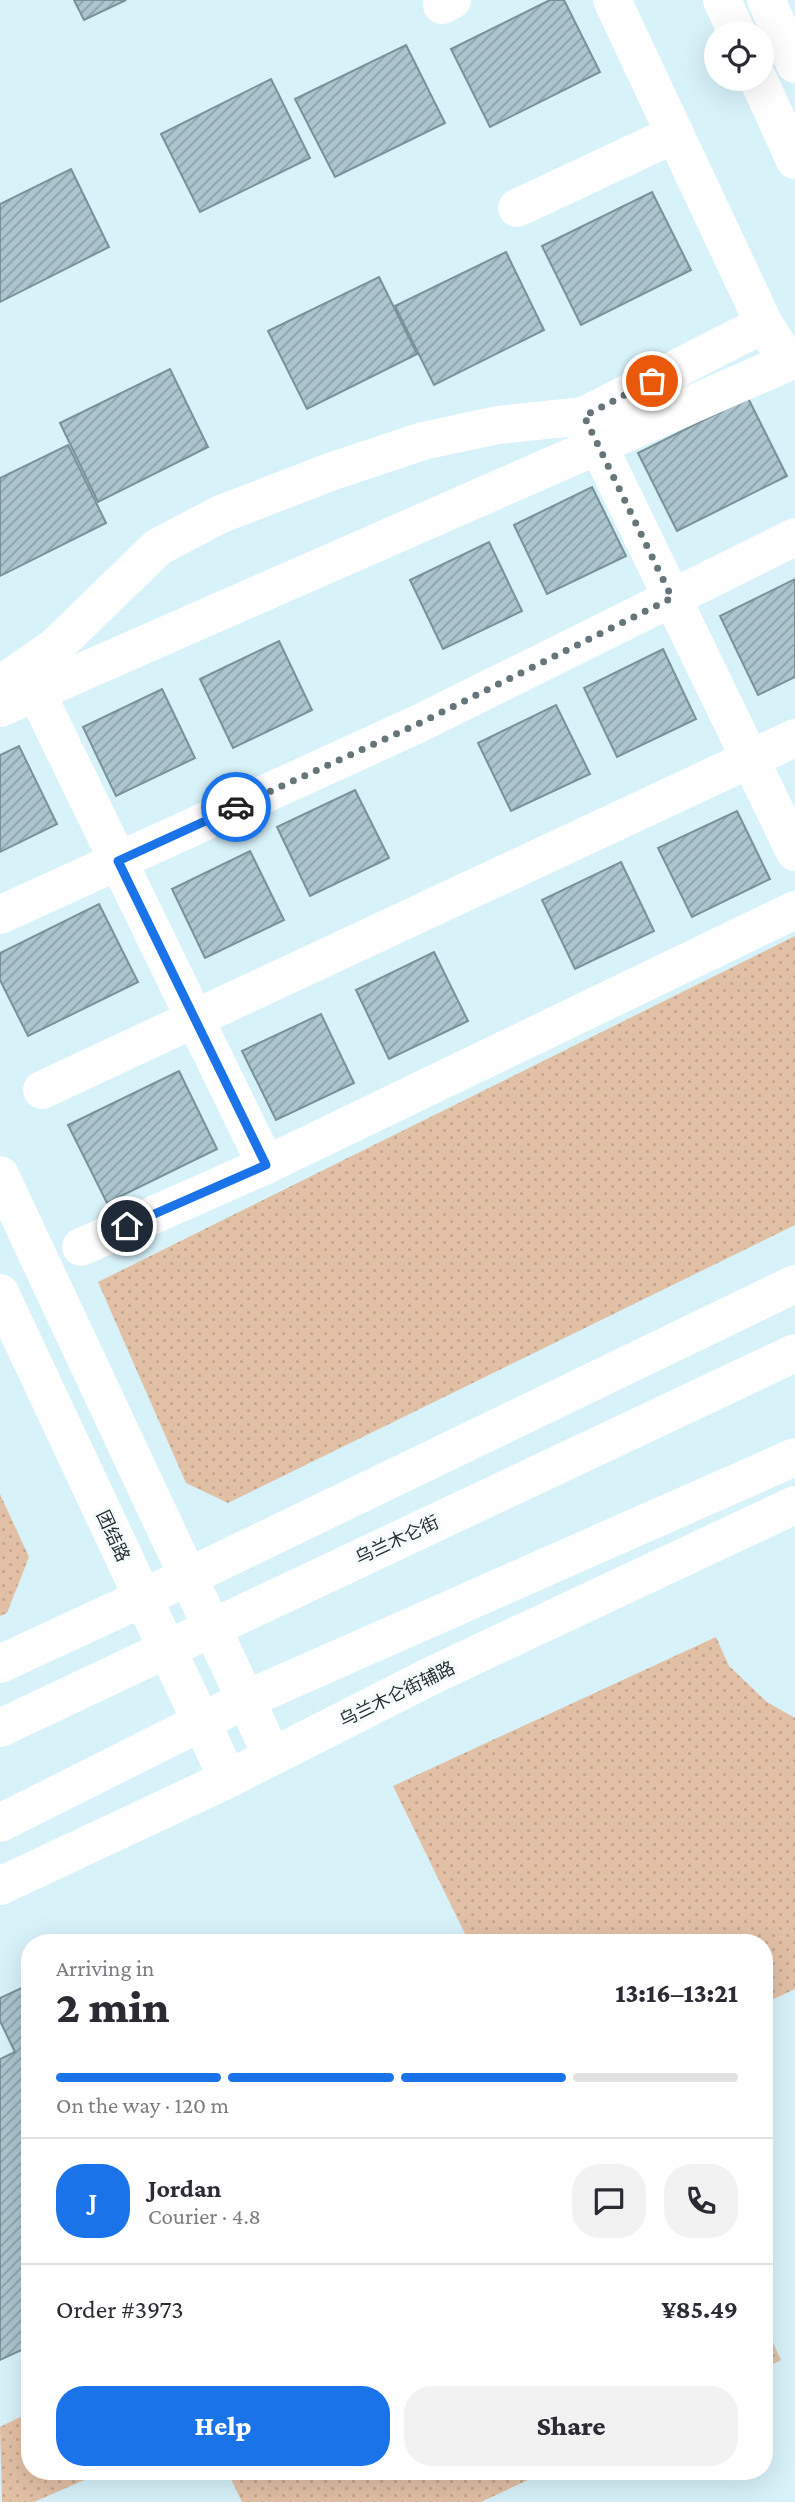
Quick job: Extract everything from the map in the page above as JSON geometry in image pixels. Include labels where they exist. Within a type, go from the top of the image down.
[{"type":"street","points":[[18,688],[591,431],[788,362],[764,324],[612,0]]},
{"type":"street","points":[[722,0],[732,21]]},
{"type":"street","points":[[766,0],[795,64]]},
{"type":"street","points":[[763,91],[795,160]]},
{"type":"street","points":[[517,208],[675,134]]},
{"type":"street","points":[[0,708],[55,647],[158,547],[221,514],[330,472],[423,441],[498,425],[591,431]]},
{"type":"street","points":[[591,431],[795,852]]},
{"type":"street","points":[[0,915],[418,724],[795,537]]},
{"type":"street","points":[[18,688],[118,861],[266,1165]]},
{"type":"street","points":[[42,1090],[795,738]]},
{"type":"street","points":[[81,1247],[266,1165],[795,910]]},
{"type":"street","points":[[0,1175],[272,1756]]},
{"type":"street","points":[[0,1664],[142,1599],[795,1284]]},
{"type":"street","name":"团结路","points":[[0,1293],[228,1779]]},
{"type":"street","name":"乌兰木仑街","points":[[0,1728],[795,1353]]},
{"type":"street","points":[[0,1823],[245,1700],[795,1457]]},
{"type":"street","name":"乌兰木仑街辅路","points":[[0,1886],[228,1779],[435,1674],[795,1505]]},
{"type":"shaded area","points":[[795,936],[795,1225],[228,1503],[186,1483],[98,1282]]},
{"type":"shaded area","points":[[0,1494],[29,1557],[7,1613],[0,1616]]},
{"type":"shaded area","points":[[716,1637],[729,1666],[767,1702],[795,1718],[795,1989],[773,1999],[773,1934],[465,1934],[393,1786]]},
{"type":"shaded area","points":[[773,2342],[781,2360],[773,2364]]},
{"type":"shaded area","points":[[21,2416],[21,2480],[84,2480],[34,2502],[2,2502],[0,2427]]},
{"type":"shaded area","points":[[231,2480],[528,2480],[481,2502],[242,2502]]},
{"type":"building","points":[[74,0],[126,0],[84,20]]},
{"type":"building","points":[[550,0],[564,0],[600,72],[490,127],[451,49]]},
{"type":"building","points":[[406,45],[445,123],[335,177],[295,99]]},
{"type":"building","points":[[271,79],[310,158],[200,212],[161,134]]},
{"type":"building","points":[[71,169],[109,247],[0,302],[0,204]]},
{"type":"building","points":[[652,192],[691,270],[581,325],[542,246]]},
{"type":"building","points":[[506,252],[544,330],[434,385],[395,306]]},
{"type":"building","points":[[379,277],[417,354],[307,409],[268,331]]},
{"type":"building","points":[[170,369],[208,447],[98,502],[60,423]]},
{"type":"building","points":[[748,398],[787,476],[677,531],[638,453]]},
{"type":"building","points":[[68,445],[106,523],[0,576],[0,478]]},
{"type":"building","points":[[592,487],[626,556],[547,594],[514,525]]},
{"type":"building","points":[[489,542],[522,611],[443,649],[410,580]]},
{"type":"building","points":[[795,579],[795,677],[758,695],[720,616]]},
{"type":"building","points":[[279,641],[312,710],[233,748],[200,679]]},
{"type":"building","points":[[663,649],[696,719],[617,757],[584,688]]},
{"type":"building","points":[[162,689],[195,758],[116,796],[83,727]]},
{"type":"building","points":[[556,705],[590,774],[511,811],[478,743]]},
{"type":"building","points":[[19,746],[57,824],[0,852],[0,755]]},
{"type":"building","points":[[355,790],[389,858],[310,896],[277,827]]},
{"type":"building","points":[[737,811],[770,879],[692,917],[658,848]]},
{"type":"building","points":[[250,851],[284,920],[205,958],[172,889]]},
{"type":"building","points":[[621,862],[654,931],[575,969],[542,900]]},
{"type":"building","points":[[99,904],[138,982],[28,1036],[0,980],[0,953]]},
{"type":"building","points":[[434,952],[468,1021],[389,1059],[356,990]]},
{"type":"building","points":[[321,1014],[354,1083],[276,1120],[242,1051]]},
{"type":"building","points":[[179,1071],[217,1149],[107,1203],[68,1125]]},
{"type":"building","points":[[21,1988],[21,2350],[0,2360],[0,2059],[15,2052],[0,2021],[0,1998]]},
{"type":"way so far","points":[[236,807],[418,724],[672,598],[584,416],[652,381]]},
{"type":"route","points":[[127,1226],[266,1165],[118,861],[236,807]]}]
